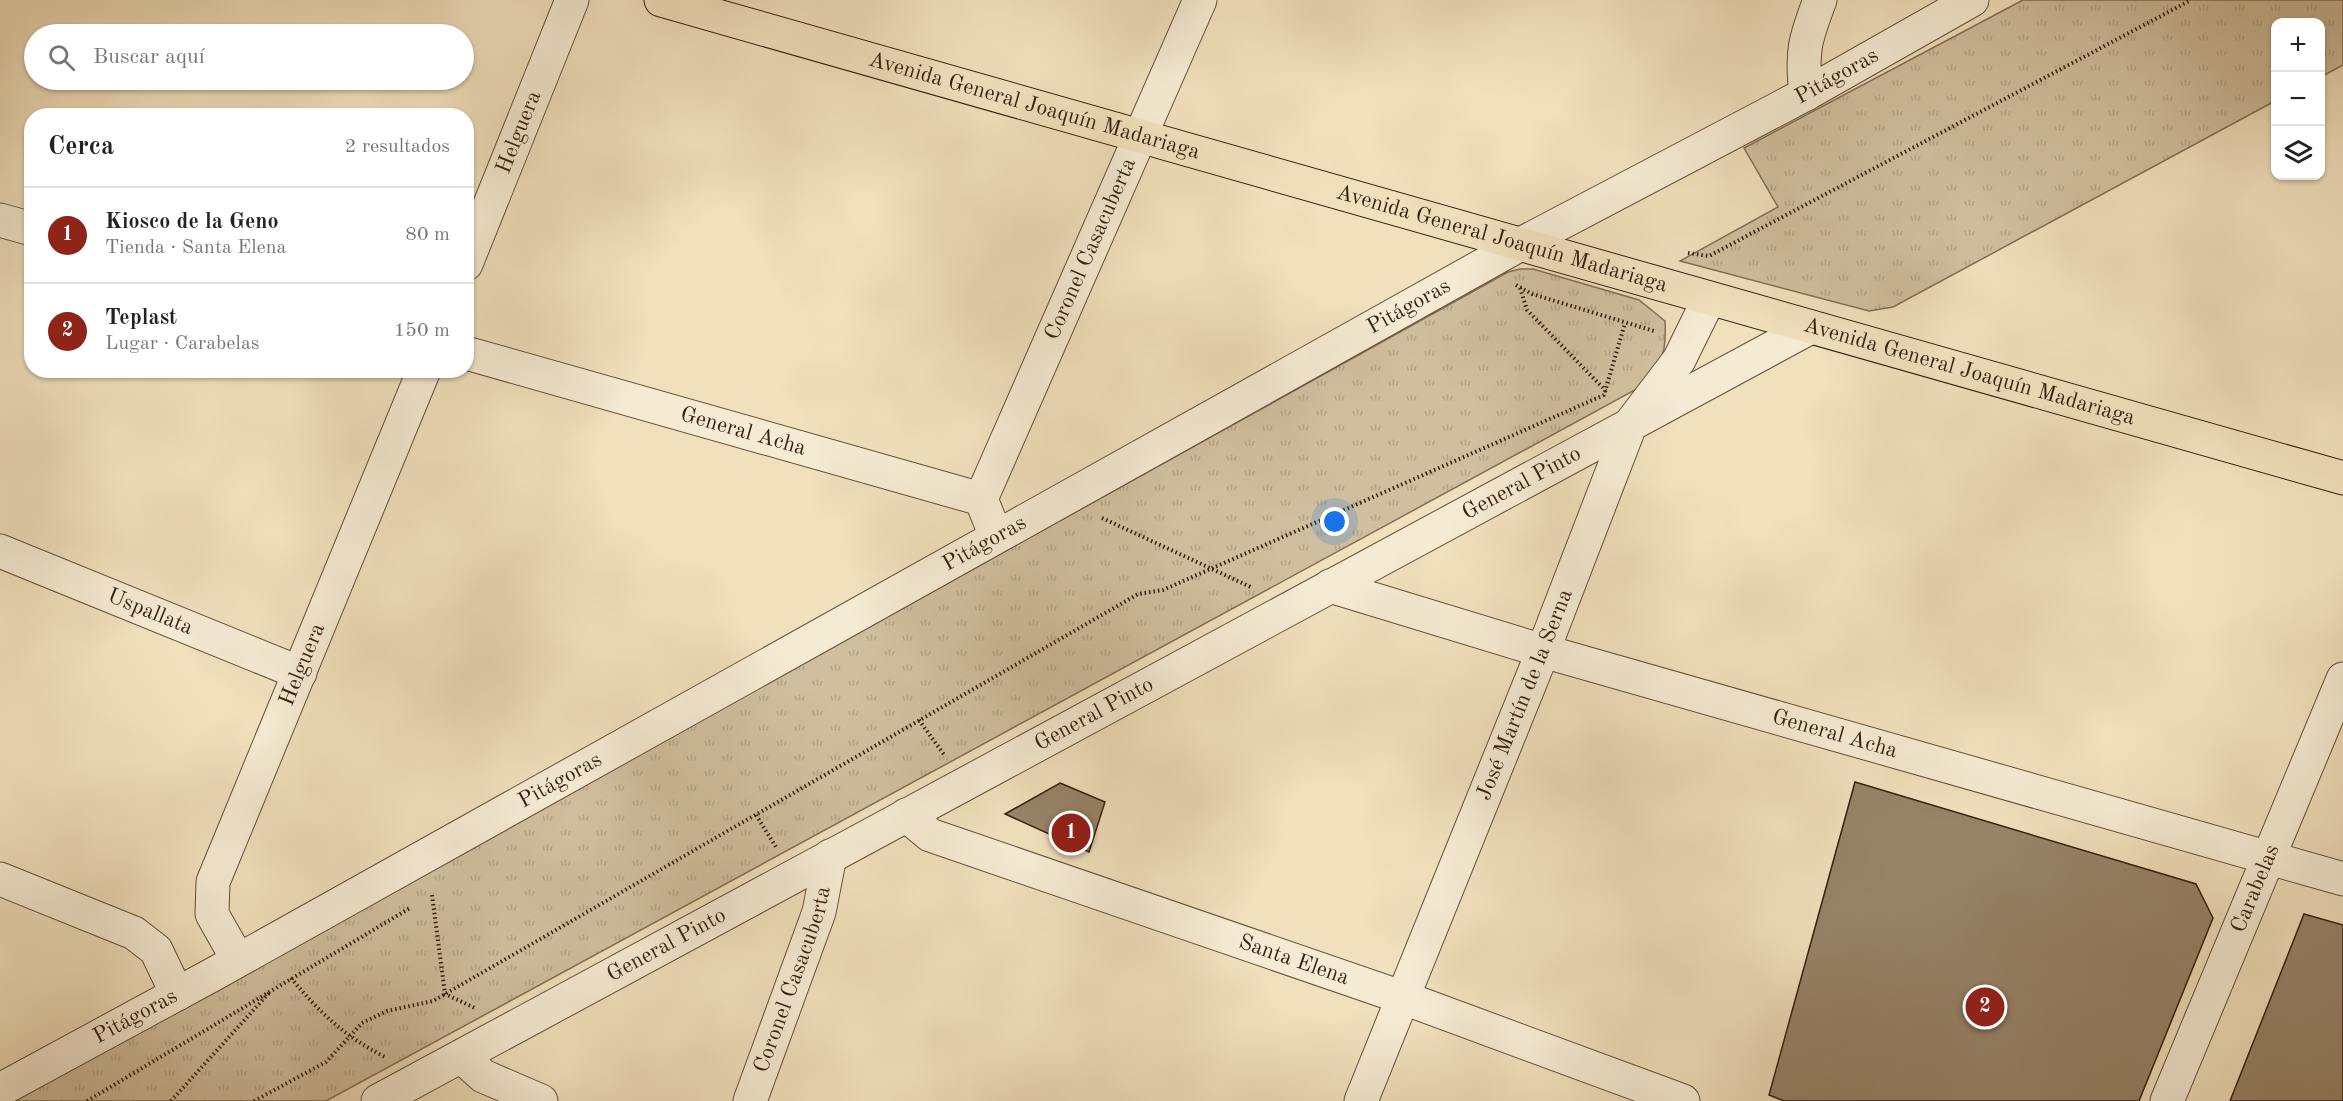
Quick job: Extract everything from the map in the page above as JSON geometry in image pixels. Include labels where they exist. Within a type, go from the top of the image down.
[{"type":"main road","name":"Avenida General Joaquín Madariaga","points":[[661,0],[1140,134],[1709,299],[2343,478]]},
{"type":"street","name":"Helguera","points":[[474,244],[572,0]]},
{"type":"street","name":"Coronel Casacuberta","points":[[981,499],[1200,0]]},
{"type":"street","points":[[1806,94],[1802,64],[1804,42],[1820,0]]},
{"type":"street","name":"Pitágoras","points":[[0,1090],[177,994],[1521,244],[1806,94],[1972,0]]},
{"type":"street","points":[[0,220],[24,227]]},
{"type":"street","name":"José Martín de la Serna","points":[[1361,1101],[1543,651],[1631,423],[1666,380],[1689,341],[1709,299]]},
{"type":"street","name":"General Pinto","points":[[378,1101],[462,1058],[830,856],[1811,327]]},
{"type":"street","name":"General Acha","points":[[474,354],[981,499]]},
{"type":"street","name":"Helguera","points":[[238,960],[212,914],[213,882],[421,378]]},
{"type":"street","points":[[981,499],[996,536]]},
{"type":"street","name":"Uspallata","points":[[0,551],[300,673]]},
{"type":"street","name":"General Acha","points":[[1329,586],[1543,651],[2343,879]]},
{"type":"street","name":"Carabelas","points":[[2167,1101],[2343,679]]},
{"type":"street","name":"Santa Elena","points":[[906,815],[930,835],[1404,998],[1683,1101]]},
{"type":"street","name":"Coronel Casacuberta","points":[[750,1101],[819,912],[830,856]]},
{"type":"street","points":[[0,879],[134,933],[156,950],[177,994]]},
{"type":"street","points":[[462,1058],[483,1076],[541,1101]]},
{"type":"path","points":[[1676,251],[1709,256],[2191,0]]},
{"type":"path","points":[[1485,264],[1519,288],[1625,323],[1689,341]]},
{"type":"path","points":[[1519,288],[1527,310],[1606,391]]},
{"type":"path","points":[[254,1101],[326,1062],[362,1023],[387,1011],[433,1001],[1138,594],[1163,590],[1604,395],[1625,323]]},
{"type":"path","points":[[1062,499],[1292,606]]},
{"type":"path","points":[[919,720],[965,783]]},
{"type":"path","points":[[432,895],[445,994]]},
{"type":"path","points":[[291,978],[322,1016],[349,1037],[424,1077]]},
{"type":"path","points":[[171,1101],[273,989]]},
{"type":"path","points":[[445,994],[516,1028]]},
{"type":"green space","points":[[2023,0],[2343,0],[2343,65],[2325,75],[2325,18],[2271,18],[2271,103],[1893,307],[1869,311],[1680,261],[1778,207],[1744,148]]},
{"type":"green space","points":[[1533,269],[1639,300],[1665,321],[1663,353],[1651,374],[1635,390],[326,1101],[15,1101],[1508,272]]},
{"type":"building","points":[[1855,782],[2196,884],[2213,918],[2139,1101],[1784,1101],[1769,1095]]},
{"type":"building","points":[[1060,783],[1105,802],[1089,852],[1005,814]]},
{"type":"building","points":[[2304,914],[2343,925],[2343,1101],[2230,1101]]},
{"type":"place","name":"Kiosco de la Geno","points":[[1071,833]]},
{"type":"place","name":"Teplast","points":[[1985,1007]]}]
